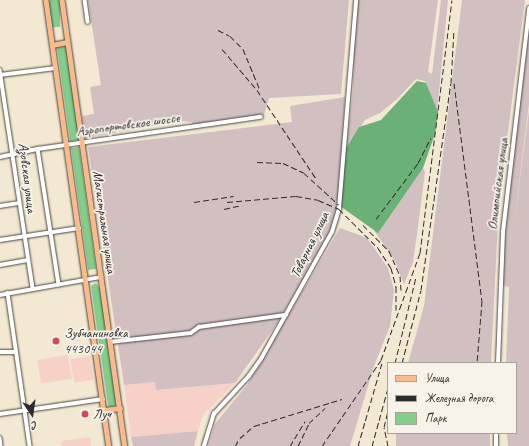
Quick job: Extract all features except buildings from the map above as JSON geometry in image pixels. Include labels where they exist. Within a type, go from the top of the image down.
[{"type":"main road","name":"Магистральная улица","points":[[46,0],[109,446]]},
{"type":"main road","name":"Магистральная улица","points":[[62,0],[125,446]]},
{"type":"main road","points":[[52,45],[67,42]]},
{"type":"main road","points":[[104,410],[120,408]]},
{"type":"street","points":[[85,0],[88,22]]},
{"type":"street","name":"Товарная улица","points":[[204,446],[214,414],[249,376],[286,315],[332,232],[339,209],[356,0]]},
{"type":"street","name":"Олимпийская улица","points":[[498,362],[502,232],[529,9]]},
{"type":"street","points":[[1,75],[56,68]]},
{"type":"street","name":"Азовская улица","points":[[0,70],[13,153],[18,203],[33,288]]},
{"type":"street","name":"Аэропортовское шоссе","points":[[0,157],[13,153],[38,149],[261,117]]},
{"type":"street","points":[[38,149],[59,284]]},
{"type":"street","points":[[0,206],[18,203]]},
{"type":"street","points":[[0,240],[79,228]]},
{"type":"street","points":[[0,265],[28,260]]},
{"type":"street","points":[[0,295],[101,277]]},
{"type":"street","points":[[8,293],[15,352],[26,411],[30,446]]},
{"type":"street","points":[[110,342],[191,333],[199,327],[286,315]]},
{"type":"street","points":[[0,352],[15,352]]},
{"type":"street","points":[[0,414],[103,399]]},
{"type":"street","points":[[496,434],[496,446]]},
{"type":"street","points":[[0,438],[1,446]]},
{"type":"shaded area","points":[[88,0],[349,0],[341,94],[269,98],[263,118],[194,129],[192,122],[181,121],[85,138],[82,116],[94,114],[90,87],[101,85]]},
{"type":"shaded area","points":[[358,0],[438,0],[428,72],[432,74],[441,0],[448,0],[437,111],[425,81],[416,79],[397,99],[380,113],[365,120],[346,149],[353,90],[354,35]]},
{"type":"shaded area","points":[[462,0],[525,0],[499,201],[491,362],[408,362],[424,306]]},
{"type":"shaded area","points":[[529,19],[529,104],[512,240],[529,110],[529,446],[508,446],[507,434],[517,434],[517,362],[506,362],[509,287],[502,286],[503,251]]},
{"type":"shaded area","points":[[345,97],[338,210],[331,231],[278,322],[235,383],[156,390],[155,382],[124,385],[88,147],[292,122],[290,106]]},
{"type":"shaded area","points":[[422,166],[425,172],[413,262],[404,284],[395,261],[373,229]]},
{"type":"shaded area","points":[[340,228],[367,238],[388,268],[394,290],[390,326],[374,366],[350,446],[208,446],[215,424],[247,385]]},
{"type":"shaded area","points":[[68,355],[72,379],[41,384],[37,360]]},
{"type":"shaded area","points":[[90,356],[94,380],[74,383],[70,359]]},
{"type":"shaded area","points":[[155,382],[157,390],[235,383],[203,415],[198,431],[131,437],[124,385]]},
{"type":"shaded area","points":[[198,431],[194,446],[133,446],[131,437]]},
{"type":"shaded area","points":[[396,434],[490,434],[490,446],[396,446]]},
{"type":"shaded area","points":[[90,437],[91,446],[62,446],[61,441]]},
{"type":"green space","points":[[49,0],[60,0],[60,27],[49,27]]},
{"type":"green space","points":[[66,46],[79,140],[70,141],[57,47]]},
{"type":"green space","points":[[417,81],[426,83],[438,112],[435,134],[423,168],[378,233],[340,206],[344,152],[359,127],[381,120]]},
{"type":"green space","points":[[79,147],[96,269],[88,270],[71,148]]},
{"type":"green space","points":[[96,283],[100,288],[116,404],[111,408],[108,405],[91,286]]},
{"type":"railway","points":[[322,446],[381,360],[420,253],[452,0]]},
{"type":"railway","points":[[218,30],[230,36],[243,49],[260,90]]},
{"type":"railway","points":[[402,362],[421,290],[451,83],[454,30]]},
{"type":"railway","points":[[222,49],[257,90],[317,180]]},
{"type":"railway","points":[[454,83],[482,301],[477,362]]},
{"type":"railway","points":[[376,219],[418,163],[431,138]]},
{"type":"railway","points":[[257,162],[283,163],[304,173],[339,205]]},
{"type":"railway","points":[[194,202],[234,196]]},
{"type":"railway","points":[[227,202],[296,196],[318,200],[339,209],[378,248],[391,268],[396,287],[396,310]]},
{"type":"railway","points":[[224,209],[241,205]]},
{"type":"railway","points":[[363,225],[389,251],[400,276],[401,290]]},
{"type":"railway","points":[[395,362],[416,277]]},
{"type":"railway","points":[[358,446],[382,363]]},
{"type":"railway","points":[[372,446],[387,392]]},
{"type":"railway","points":[[235,446],[240,438],[254,426],[342,399]]},
{"type":"railway","points":[[298,446],[309,423],[325,408]]},
{"type":"railway","points":[[387,415],[384,427],[388,446]]},
{"type":"railway","points":[[290,446],[305,421]]},
{"type":"place","name":"Зубчаниновка 443044","points":[[56,341]]},
{"type":"place","name":"Луч","points":[[85,414]]}]
